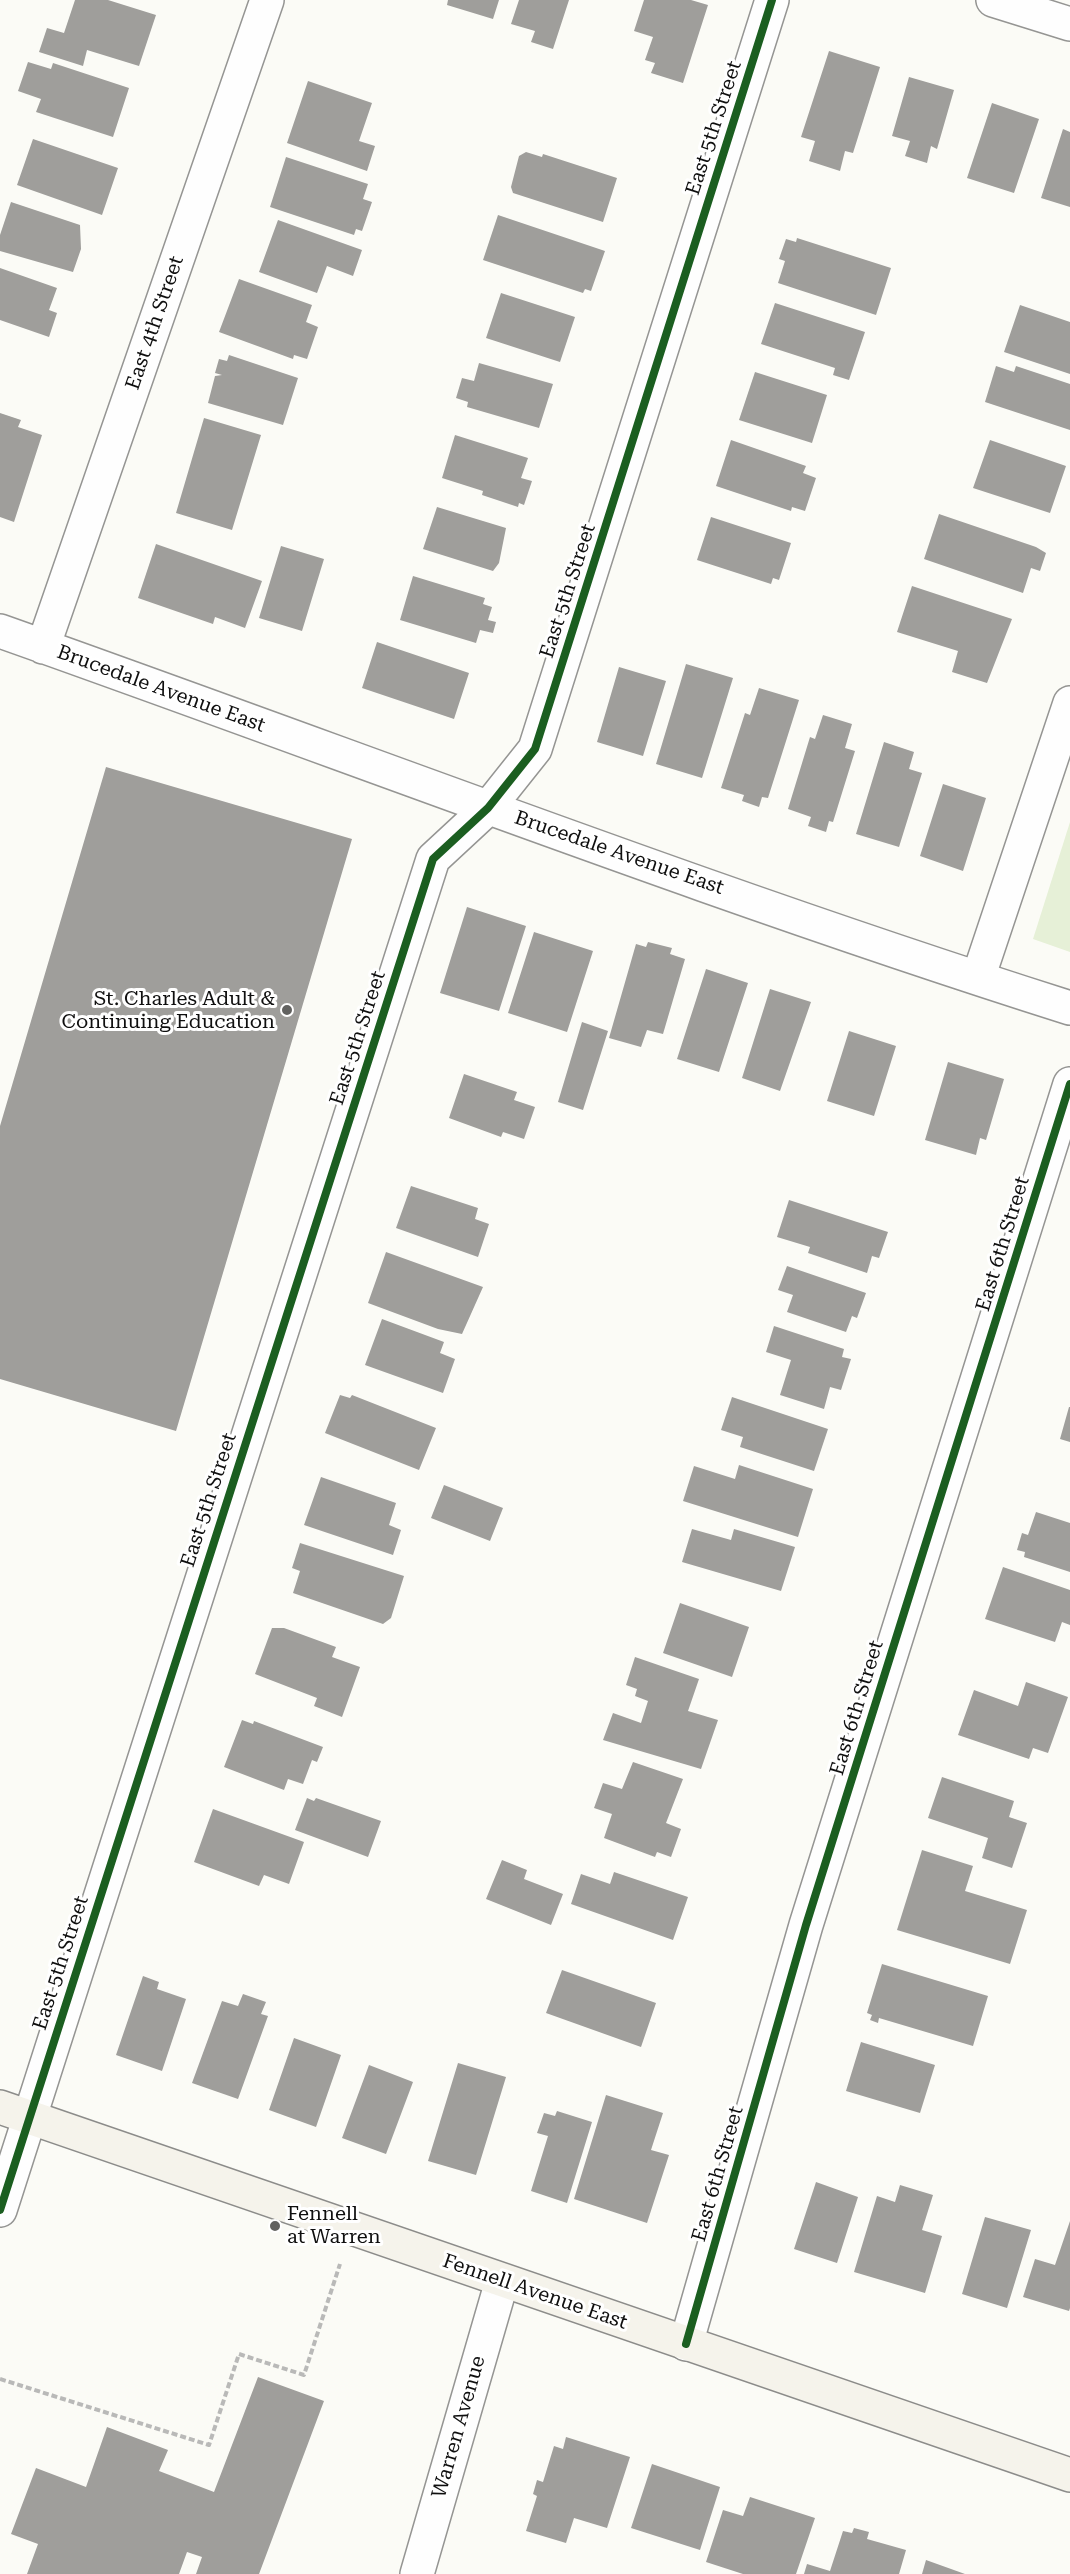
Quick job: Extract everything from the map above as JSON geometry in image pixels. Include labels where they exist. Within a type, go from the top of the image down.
[{"type":"main road","name":"Fennell Avenue East","points":[[14,2112],[1070,2475]]},
{"type":"street","name":"East 4th Street","points":[[43,646],[267,0]]},
{"type":"street","name":"East 5th Street","points":[[0,2210],[14,2112],[433,859],[488,808],[535,749],[772,0]]},
{"type":"street","points":[[993,0],[1070,24]]},
{"type":"street","name":"Brucedale Avenue East","points":[[0,631],[488,808],[1070,1008]]},
{"type":"street","points":[[978,978],[1070,703]]},
{"type":"street","name":"East 6th Street","points":[[686,2344],[807,1925],[1070,1084]]},
{"type":"street","name":"Warren Avenue","points":[[417,2574],[502,2281]]},
{"type":"path","points":[[0,2379],[209,2445],[239,2354],[304,2375],[352,2229]]},
{"type":"green space","points":[[1070,822],[1070,952],[1033,939]]},
{"type":"building","points":[[75,0],[108,0],[156,15],[139,66],[87,50],[83,66],[39,52],[47,28],[64,33]]},
{"type":"building","points":[[448,0],[499,0],[493,19],[447,5]]},
{"type":"building","points":[[519,0],[569,0],[553,49],[531,42],[535,31],[511,24]]},
{"type":"building","points":[[644,0],[691,0],[708,5],[683,83],[651,73],[655,63],[645,60],[653,37],[634,31]]},
{"type":"building","points":[[829,51],[880,67],[853,153],[845,151],[840,171],[809,161],[815,141],[801,137]]},
{"type":"building","points":[[28,62],[51,69],[53,63],[129,88],[113,137],[36,112],[41,99],[18,91]]},
{"type":"building","points":[[909,77],[954,90],[937,149],[931,146],[927,163],[905,156],[910,141],[892,136]]},
{"type":"building","points":[[308,81],[372,103],[359,141],[375,146],[367,171],[287,143]]},
{"type":"building","points":[[992,103],[1039,119],[1014,193],[967,178]]},
{"type":"building","points":[[1063,129],[1070,132],[1070,207],[1041,198]]},
{"type":"building","points":[[33,139],[118,168],[102,215],[17,185]]},
{"type":"building","points":[[526,152],[542,157],[543,154],[617,178],[603,222],[513,193],[511,187],[519,156]]},
{"type":"building","points":[[286,157],[368,184],[363,199],[372,202],[362,231],[356,229],[354,235],[270,207]]},
{"type":"building","points":[[11,202],[80,225],[81,249],[73,272],[0,251],[0,235]]},
{"type":"building","points":[[498,215],[605,251],[591,291],[585,289],[583,293],[483,260]]},
{"type":"building","points":[[278,220],[362,250],[353,276],[327,266],[317,293],[259,272]]},
{"type":"building","points":[[797,238],[891,268],[876,315],[778,283],[785,261],[779,259],[786,239],[796,242]]},
{"type":"building","points":[[0,268],[57,288],[49,310],[57,313],[49,337],[0,320]]},
{"type":"building","points":[[239,279],[312,305],[306,322],[318,327],[307,359],[294,355],[293,359],[219,332]]},
{"type":"building","points":[[501,293],[575,317],[560,362],[486,338]]},
{"type":"building","points":[[775,303],[865,332],[849,380],[833,375],[835,368],[761,344]]},
{"type":"building","points":[[1020,305],[1070,322],[1070,374],[1004,352]]},
{"type":"building","points":[[229,355],[298,378],[283,425],[208,403],[215,376],[222,375],[215,373],[219,359],[227,361]]},
{"type":"building","points":[[479,363],[553,384],[539,428],[467,407],[468,402],[456,398],[462,378],[474,381]]},
{"type":"building","points":[[996,366],[1014,372],[1016,366],[1070,384],[1070,430],[985,402]]},
{"type":"building","points":[[755,372],[827,395],[812,443],[739,420]]},
{"type":"building","points":[[0,413],[21,420],[18,427],[42,435],[14,522],[0,517]]},
{"type":"building","points":[[204,418],[261,435],[232,530],[176,513]]},
{"type":"building","points":[[455,435],[528,458],[521,478],[532,481],[524,505],[519,503],[518,507],[482,495],[483,491],[442,478]]},
{"type":"building","points":[[731,440],[806,466],[803,473],[816,478],[805,511],[792,507],[791,511],[716,486]]},
{"type":"building","points":[[990,440],[1066,466],[1050,513],[973,488]]},
{"type":"building","points":[[437,507],[506,528],[499,563],[493,571],[423,549]]},
{"type":"building","points":[[939,514],[1036,547],[1046,553],[1040,571],[1031,568],[1023,593],[924,559]]},
{"type":"building","points":[[711,517],[791,543],[779,580],[773,578],[771,584],[697,560]]},
{"type":"building","points":[[156,544],[262,581],[245,628],[215,617],[213,624],[138,598]]},
{"type":"building","points":[[281,546],[324,559],[302,631],[259,618]]},
{"type":"building","points":[[413,576],[485,598],[483,604],[492,607],[488,620],[496,622],[493,633],[480,630],[476,643],[400,620]]},
{"type":"building","points":[[912,586],[1012,619],[987,683],[952,672],[958,651],[897,632]]},
{"type":"building","points":[[377,642],[469,673],[454,719],[362,688]]},
{"type":"building","points":[[686,664],[733,678],[702,778],[656,764]]},
{"type":"building","points":[[619,667],[666,681],[643,756],[597,742]]},
{"type":"building","points":[[759,688],[799,700],[768,798],[762,797],[759,807],[742,801],[744,795],[721,788],[745,713],[750,715]]},
{"type":"building","points":[[823,715],[852,724],[845,748],[855,751],[833,822],[829,821],[826,832],[808,826],[811,817],[788,809],[810,737],[815,739]]},
{"type":"building","points":[[884,742],[914,752],[909,769],[922,773],[899,847],[856,834]]},
{"type":"building","points":[[106,767],[352,839],[176,1431],[0,1379],[0,1126]]},
{"type":"building","points":[[943,784],[986,798],[963,871],[920,856]]},
{"type":"building","points":[[467,907],[526,926],[499,1011],[440,993]]},
{"type":"building","points":[[534,932],[593,951],[567,1032],[508,1013]]},
{"type":"building","points":[[648,942],[672,948],[670,954],[685,959],[663,1034],[647,1030],[641,1047],[609,1038],[636,944],[646,947]]},
{"type":"building","points":[[706,969],[748,983],[719,1072],[677,1059]]},
{"type":"building","points":[[770,989],[811,1002],[780,1091],[742,1078]]},
{"type":"building","points":[[582,1022],[608,1031],[583,1110],[558,1102]]},
{"type":"building","points":[[849,1031],[896,1046],[874,1116],[827,1101]]},
{"type":"building","points":[[948,1062],[1004,1079],[986,1140],[980,1138],[976,1155],[925,1140]]},
{"type":"building","points":[[464,1074],[517,1092],[514,1100],[535,1107],[524,1139],[503,1132],[501,1137],[449,1118]]},
{"type":"building","points":[[411,1186],[478,1208],[475,1219],[489,1224],[478,1257],[396,1228]]},
{"type":"building","points":[[789,1200],[888,1232],[879,1258],[872,1256],[867,1273],[808,1253],[810,1247],[777,1237]]},
{"type":"building","points":[[386,1252],[483,1287],[462,1334],[438,1329],[368,1303]]},
{"type":"building","points":[[787,1266],[866,1293],[857,1318],[852,1316],[846,1332],[787,1312],[793,1295],[778,1290]]},
{"type":"building","points":[[382,1319],[444,1342],[440,1353],[455,1359],[443,1393],[365,1365]]},
{"type":"building","points":[[774,1326],[844,1349],[842,1357],[851,1359],[841,1390],[830,1387],[824,1409],[780,1395],[791,1360],[766,1352]]},
{"type":"building","points":[[340,1395],[350,1398],[352,1395],[436,1428],[419,1470],[325,1433]]},
{"type":"building","points":[[732,1397],[828,1429],[814,1471],[740,1447],[743,1437],[721,1430]]},
{"type":"building","points":[[1070,1407],[1070,1442],[1060,1439]]},
{"type":"building","points":[[739,1465],[813,1489],[798,1537],[683,1501],[694,1466],[735,1479]]},
{"type":"building","points":[[321,1477],[396,1503],[389,1525],[401,1530],[393,1555],[304,1525]]},
{"type":"building","points":[[444,1485],[503,1508],[490,1541],[431,1518]]},
{"type":"building","points":[[1036,1512],[1070,1523],[1070,1572],[1024,1557],[1025,1552],[1017,1550],[1022,1533],[1028,1535]]},
{"type":"building","points":[[692,1529],[731,1540],[734,1529],[795,1547],[781,1591],[682,1562]]},
{"type":"building","points":[[300,1543],[404,1576],[391,1618],[383,1624],[293,1593],[300,1571],[292,1568]]},
{"type":"building","points":[[1003,1567],[1070,1590],[1070,1625],[1062,1622],[1055,1642],[985,1619]]},
{"type":"building","points":[[680,1603],[749,1627],[732,1677],[663,1653]]},
{"type":"building","points":[[272,1628],[284,1628],[336,1647],[332,1657],[360,1667],[342,1717],[314,1706],[317,1698],[255,1674]]},
{"type":"building","points":[[635,1657],[699,1679],[688,1711],[718,1720],[701,1769],[603,1740],[613,1713],[641,1723],[648,1701],[635,1696],[637,1689],[626,1685]]},
{"type":"building","points":[[1026,1682],[1068,1697],[1048,1753],[1033,1748],[1029,1759],[958,1735],[974,1690],[1018,1706]]},
{"type":"building","points":[[242,1720],[253,1724],[254,1721],[323,1747],[317,1762],[312,1760],[303,1784],[288,1779],[284,1790],[224,1767]]},
{"type":"building","points":[[633,1762],[683,1779],[666,1823],[681,1829],[671,1857],[657,1852],[655,1857],[604,1838],[612,1814],[594,1808],[603,1783],[622,1789]]},
{"type":"building","points":[[942,1777],[1014,1801],[1009,1817],[1027,1823],[1012,1868],[982,1858],[988,1838],[928,1818]]},
{"type":"building","points":[[307,1798],[314,1801],[316,1798],[381,1821],[368,1857],[295,1830]]},
{"type":"building","points":[[213,1809],[304,1842],[289,1884],[264,1875],[259,1886],[194,1862]]},
{"type":"building","points":[[922,1850],[973,1866],[965,1891],[1027,1910],[1010,1964],[897,1930]]},
{"type":"building","points":[[502,1860],[527,1870],[524,1879],[563,1894],[551,1925],[486,1899]]},
{"type":"building","points":[[614,1872],[688,1897],[673,1940],[571,1904],[581,1874],[610,1884]]},
{"type":"building","points":[[882,1964],[988,1996],[973,2046],[879,2018],[878,2023],[870,2020],[872,2015],[867,2013]]},
{"type":"building","points":[[562,1970],[656,2003],[641,2047],[546,2013]]},
{"type":"building","points":[[143,1976],[159,1982],[157,1989],[186,1999],[162,2071],[116,2055]]},
{"type":"building","points":[[243,1994],[266,2002],[261,2014],[268,2016],[238,2099],[192,2083],[222,2001],[238,2006]]},
{"type":"building","points":[[294,2038],[341,2055],[316,2127],[269,2110]]},
{"type":"building","points":[[861,2042],[935,2065],[920,2113],[846,2091]]},
{"type":"building","points":[[458,2063],[506,2077],[476,2175],[428,2161]]},
{"type":"building","points":[[369,2065],[413,2082],[386,2154],[342,2138]]},
{"type":"building","points":[[606,2095],[663,2113],[651,2150],[669,2155],[647,2223],[574,2199]]},
{"type":"building","points":[[557,2111],[592,2122],[567,2203],[531,2191],[548,2136],[537,2133],[544,2113],[555,2116]]},
{"type":"building","points":[[816,2182],[858,2197],[837,2263],[794,2249]]},
{"type":"building","points":[[900,2185],[933,2195],[922,2230],[942,2236],[925,2293],[854,2272],[877,2196],[895,2202]]},
{"type":"building","points":[[985,2217],[1031,2230],[1007,2308],[962,2294]]},
{"type":"building","points":[[1070,2221],[1069,2311],[1023,2297],[1035,2259],[1055,2265]]},
{"type":"building","points":[[258,2377],[324,2401],[259,2574],[196,2574],[202,2557],[187,2552],[179,2574],[27,2574],[38,2544],[11,2534],[36,2468],[86,2487],[107,2427],[168,2450],[159,2471],[214,2492]]},
{"type":"building","points":[[566,2437],[630,2457],[607,2528],[574,2518],[566,2543],[526,2531],[537,2496],[533,2494],[537,2480],[543,2482],[554,2446],[563,2449]]},
{"type":"building","points":[[652,2464],[720,2487],[700,2550],[631,2528]]},
{"type":"building","points":[[750,2497],[815,2518],[796,2574],[743,2574],[706,2562],[723,2510],[743,2516]]},
{"type":"building","points":[[854,2528],[869,2532],[867,2539],[906,2550],[899,2574],[804,2574],[807,2564],[830,2571],[843,2531],[852,2533]]},
{"type":"building","points":[[926,2560],[965,2574],[922,2574]]},
{"type":"cycle path","points":[[0,2210],[433,859],[488,808],[535,749],[772,0]]},
{"type":"cycle path","points":[[686,2344],[806,1925],[1070,1084]]},
{"type":"place","name":"St. Charles Adult & Continuing Education","points":[[287,1010]]},
{"type":"place","name":"Fennell at Warren","points":[[275,2226]]}]
